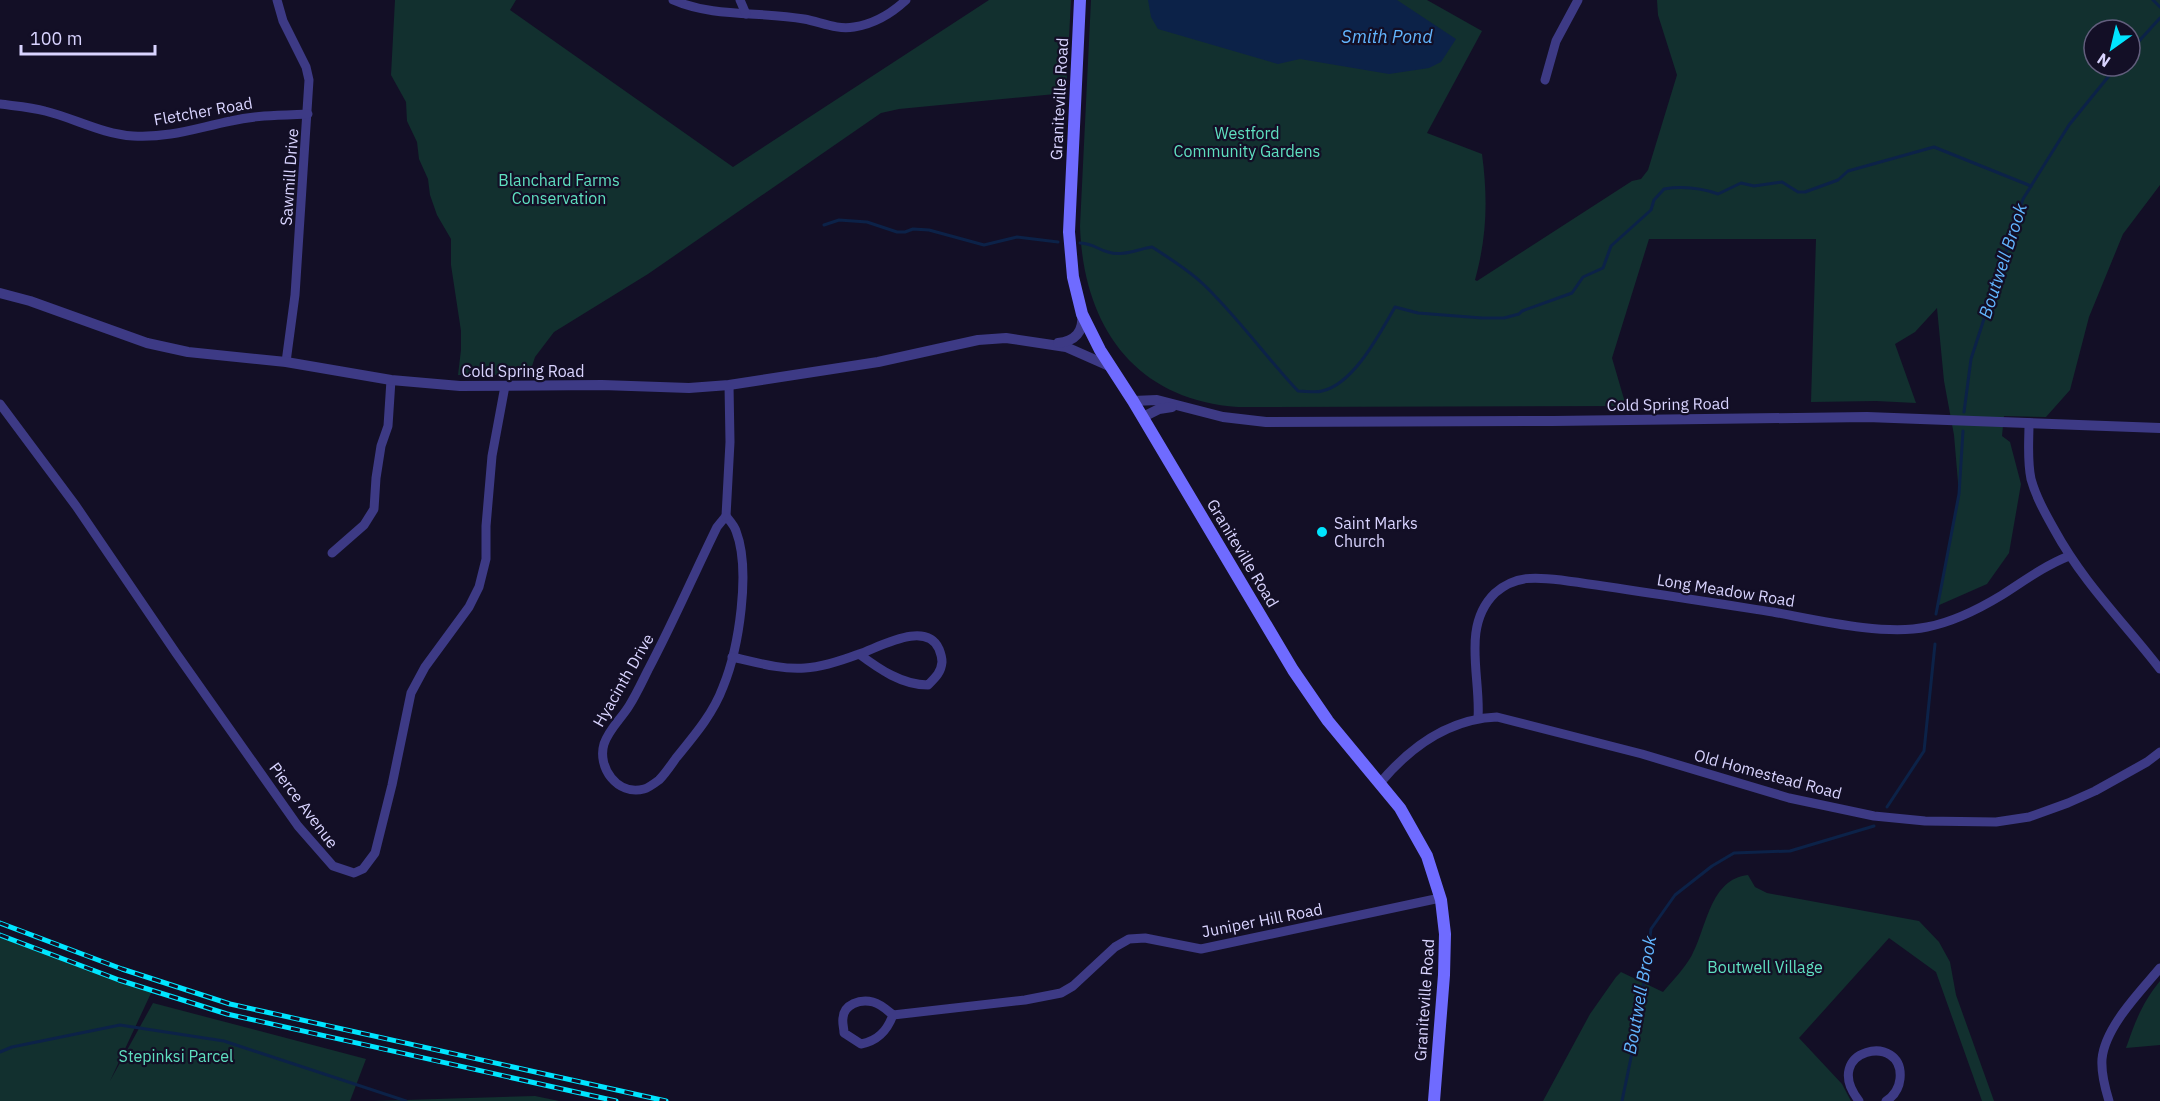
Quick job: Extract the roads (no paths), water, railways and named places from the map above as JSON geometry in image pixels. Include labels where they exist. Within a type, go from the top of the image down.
[{"type":"main road","name":"Graniteville Road","points":[[1080,0],[1069,232],[1072,270],[1082,314],[1109,366],[1143,417],[1306,690],[1333,729],[1400,808],[1419,839],[1432,868],[1443,914],[1445,953],[1434,1101]]},
{"type":"street","name":"Sawmill Drive","points":[[277,0],[289,35],[306,67],[309,80],[295,295],[286,362]]},
{"type":"street","points":[[673,0],[688,6],[721,12],[804,19],[844,29],[871,24],[906,0]]},
{"type":"street","points":[[740,0],[746,14]]},
{"type":"street","points":[[1545,80],[1557,41],[1578,0]]},
{"type":"street","name":"Fletcher Road","points":[[0,104],[45,111],[82,124],[131,136],[189,132],[265,115],[308,114]]},
{"type":"street","name":"Cold Spring Road","points":[[0,293],[30,301],[147,343],[188,352],[286,362],[391,380],[460,386],[602,385],[689,388],[729,385],[878,362],[978,340],[1006,338],[1066,347],[1109,366]]},
{"type":"street","points":[[1053,344],[1076,337],[1082,329],[1082,314]]},
{"type":"street","points":[[332,553],[364,525],[374,509],[381,446],[388,426],[391,380]]},
{"type":"street","name":"Hyacinth Drive","points":[[726,516],[736,529],[742,556],[743,576],[741,611],[724,686],[712,711],[660,779],[644,789],[630,789],[618,785],[603,765],[604,744],[630,705],[666,636],[717,526],[726,516],[730,442],[729,385]]},
{"type":"street","name":"Pierce Avenue","points":[[0,404],[76,506],[298,826],[333,866],[354,873],[363,869],[375,853],[411,693],[425,667],[469,608],[479,587],[486,560],[486,526],[492,456],[505,386]]},
{"type":"street","name":"Cold Spring Road","points":[[1133,401],[1157,400],[1223,417],[1266,422],[1867,417],[2160,428]]},
{"type":"street","name":"Cold Spring Road","points":[[1143,417],[1159,409],[1178,406]]},
{"type":"street","points":[[2029,423],[2028,459],[2031,478],[2044,513],[2069,556],[2098,597],[2160,669]]},
{"type":"street","name":"Long Meadow Road","points":[[1478,718],[1480,700],[1475,634],[1477,622],[1490,598],[1503,586],[1516,580],[1527,578],[1561,580],[1835,623],[1911,630],[1963,616],[2002,595],[2044,567],[2069,556]]},
{"type":"street","points":[[732,657],[769,665],[805,668],[859,654],[906,637],[922,636],[936,643],[942,657],[941,668],[937,677],[928,685],[917,685],[882,670],[859,654]]},
{"type":"street","name":"Old Homestead Road","points":[[1380,783],[1431,736],[1456,724],[1478,718],[1509,719],[1642,754],[1789,798],[1874,816],[1925,821],[1996,822],[2029,817],[2068,803],[2095,791],[2147,762],[2160,752]]},
{"type":"street","name":"Juniper Hill Road","points":[[893,1015],[1026,1000],[1061,993],[1073,986],[1115,947],[1129,939],[1145,938],[1201,949],[1440,898]]},
{"type":"street","points":[[2109,1101],[2103,1078],[2104,1051],[2117,1022],[2160,968]]},
{"type":"street","points":[[858,1002],[873,1002],[884,1007],[893,1015],[882,1034],[870,1042],[861,1044],[844,1033],[843,1016],[850,1005],[858,1002]]},
{"type":"street","points":[[1859,1101],[1849,1083],[1849,1070],[1854,1060],[1863,1053],[1874,1050],[1886,1052],[1899,1067],[1898,1089],[1892,1098],[1886,1101]]},
{"type":"water","name":"Smith Pond","points":[[1148,0],[1397,0],[1456,39],[1441,62],[1429,68],[1389,74],[1300,59],[1278,64],[1158,29],[1151,17]]},
{"type":"waterway","points":[[2153,0],[2160,7]]},
{"type":"waterway","name":"Boutwell Brook","points":[[2142,38],[2160,18]]},
{"type":"waterway","name":"Boutwell Brook","points":[[1964,412],[1971,359],[2023,199],[2069,125],[2107,78]]},
{"type":"waterway","points":[[1080,243],[1119,254],[1152,247],[1202,283],[1298,391],[1316,392],[1334,386],[1345,379],[1365,356],[1395,307],[1418,313],[1504,318],[1572,293],[1583,277],[1603,268],[1611,246],[1651,210],[1654,200],[1664,189],[1691,188],[1718,194],[1741,183],[1754,186],[1782,182],[1798,192],[1805,192],[1838,180],[1848,171],[1934,147],[2031,186]]},
{"type":"waterway","points":[[824,225],[839,220],[867,222],[897,232],[913,229],[929,230],[984,245],[1017,237],[1058,242]]},
{"type":"waterway","name":"Boutwell Brook","points":[[1936,614],[1959,494],[1963,431]]},
{"type":"waterway","name":"Boutwell Brook","points":[[1887,807],[1924,751],[1935,644]]},
{"type":"waterway","name":"Boutwell Brook","points":[[1622,1101],[1638,1024],[1651,929],[1675,895],[1712,866],[1734,853],[1790,851],[1874,826]]},
{"type":"waterway","points":[[0,1052],[12,1047],[120,1025],[224,1041],[406,1101]]},
{"type":"railway","points":[[0,923],[122,969],[230,1004],[666,1101]]},
{"type":"railway","points":[[0,935],[119,980],[227,1014],[616,1101]]},
{"type":"place","name":"Saint Marks Church","points":[[1322,532]]},
{"type":"park label","name":"Westford Community Gardens","points":[[1247,142]]},
{"type":"park label","name":"Blanchard Farms Conservation","points":[[559,189]]},
{"type":"park label","name":"Boutwell Village","points":[[1765,967]]},
{"type":"park label","name":"Stepinksi Parcel","points":[[176,1056]]}]
